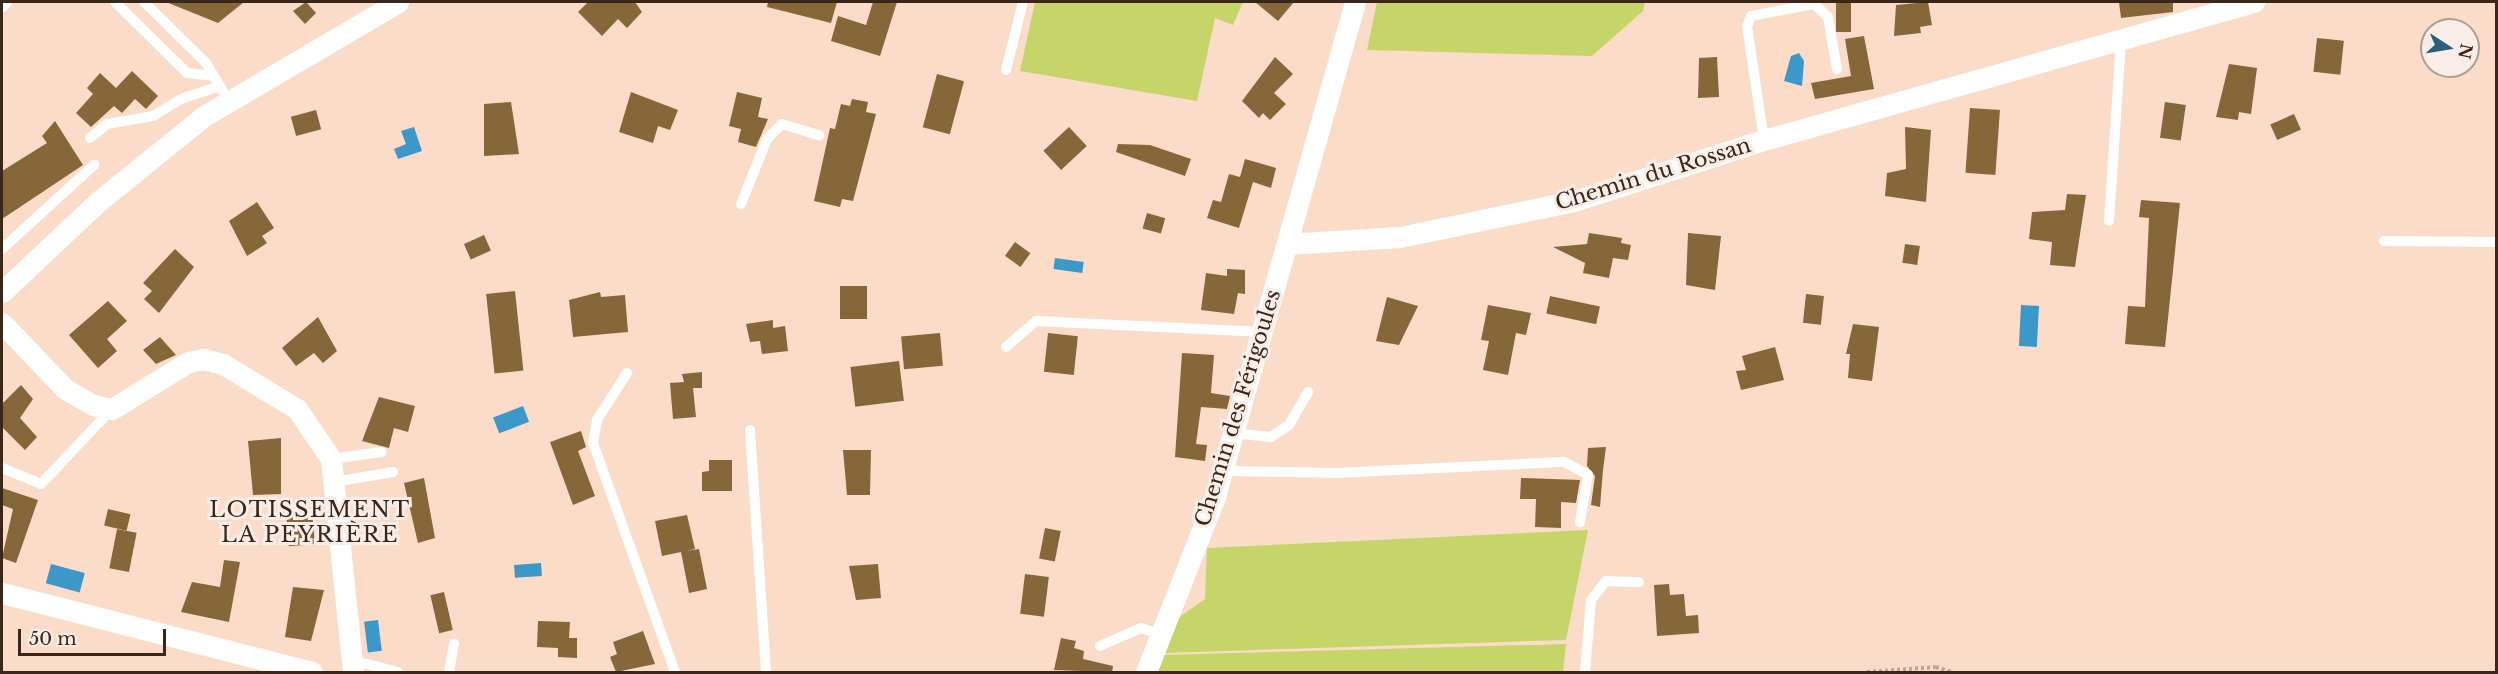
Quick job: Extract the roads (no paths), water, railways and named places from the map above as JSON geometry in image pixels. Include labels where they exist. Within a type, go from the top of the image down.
[{"type":"street","points":[[2,292],[99,201],[225,93],[398,2]]},
{"type":"street","points":[[1287,244],[1355,2]]},
{"type":"street","name":"Chemin du Rossan","points":[[1287,244],[1400,237],[1574,201],[1764,140],[2254,2]]},
{"type":"street","name":"Chemin des Férigoules","points":[[1146,672],[1158,634],[1222,471],[1287,244]]},
{"type":"street","points":[[2,323],[65,389],[112,409],[188,362],[213,361],[275,392],[297,409],[331,459],[354,667]]},
{"type":"street","points":[[2,593],[312,672]]},
{"type":"lane","points":[[115,2],[187,73],[214,75]]},
{"type":"lane","points":[[90,138],[107,123],[153,117],[181,99],[225,93],[214,75],[144,2]]},
{"type":"lane","points":[[1006,69],[1023,2]]},
{"type":"lane","points":[[1764,140],[1747,26],[1751,16],[1814,3],[1828,17],[1837,69]]},
{"type":"lane","points":[[2109,221],[2121,39]]},
{"type":"lane","points":[[741,204],[768,139],[782,124],[819,135]]},
{"type":"lane","points":[[2,249],[94,165]]},
{"type":"lane","points":[[2384,241],[2496,242]]},
{"type":"lane","points":[[1006,347],[1036,321],[1263,332]]},
{"type":"lane","points":[[627,373],[597,420],[593,442],[675,672]]},
{"type":"lane","points":[[1232,433],[1271,437],[1289,425],[1308,392]]},
{"type":"lane","points":[[2,468],[41,484],[112,409]]},
{"type":"lane","points":[[750,430],[766,672]]},
{"type":"lane","points":[[331,459],[382,452]]},
{"type":"lane","points":[[1222,471],[1336,473],[1564,462],[1588,475],[1580,522]]},
{"type":"lane","points":[[334,482],[393,472]]},
{"type":"lane","points":[[1585,672],[1591,600],[1606,581],[1639,582]]},
{"type":"lane","points":[[1100,646],[1141,628],[1158,634]]},
{"type":"lane","points":[[449,672],[454,643]]},
{"type":"lane","points":[[354,667],[398,672]]},
{"type":"water","points":[[1799,53],[1804,61],[1802,86],[1784,81],[1791,56]]},
{"type":"water","points":[[414,127],[422,151],[398,159],[394,149],[406,144],[401,131]]},
{"type":"water","points":[[1055,258],[1084,262],[1082,273],[1053,269]]},
{"type":"water","points":[[2021,305],[2039,306],[2037,347],[2019,346]]},
{"type":"water","points":[[523,406],[529,422],[499,433],[493,417]]},
{"type":"water","points":[[541,563],[542,576],[515,578],[514,565]]},
{"type":"water","points":[[51,564],[85,573],[80,592],[46,583]]},
{"type":"water","points":[[378,620],[382,651],[368,652],[364,622]]},
{"type":"district","name":"LOTISSEMENT LA PEYRIÈRE","points":[[310,522]]}]
